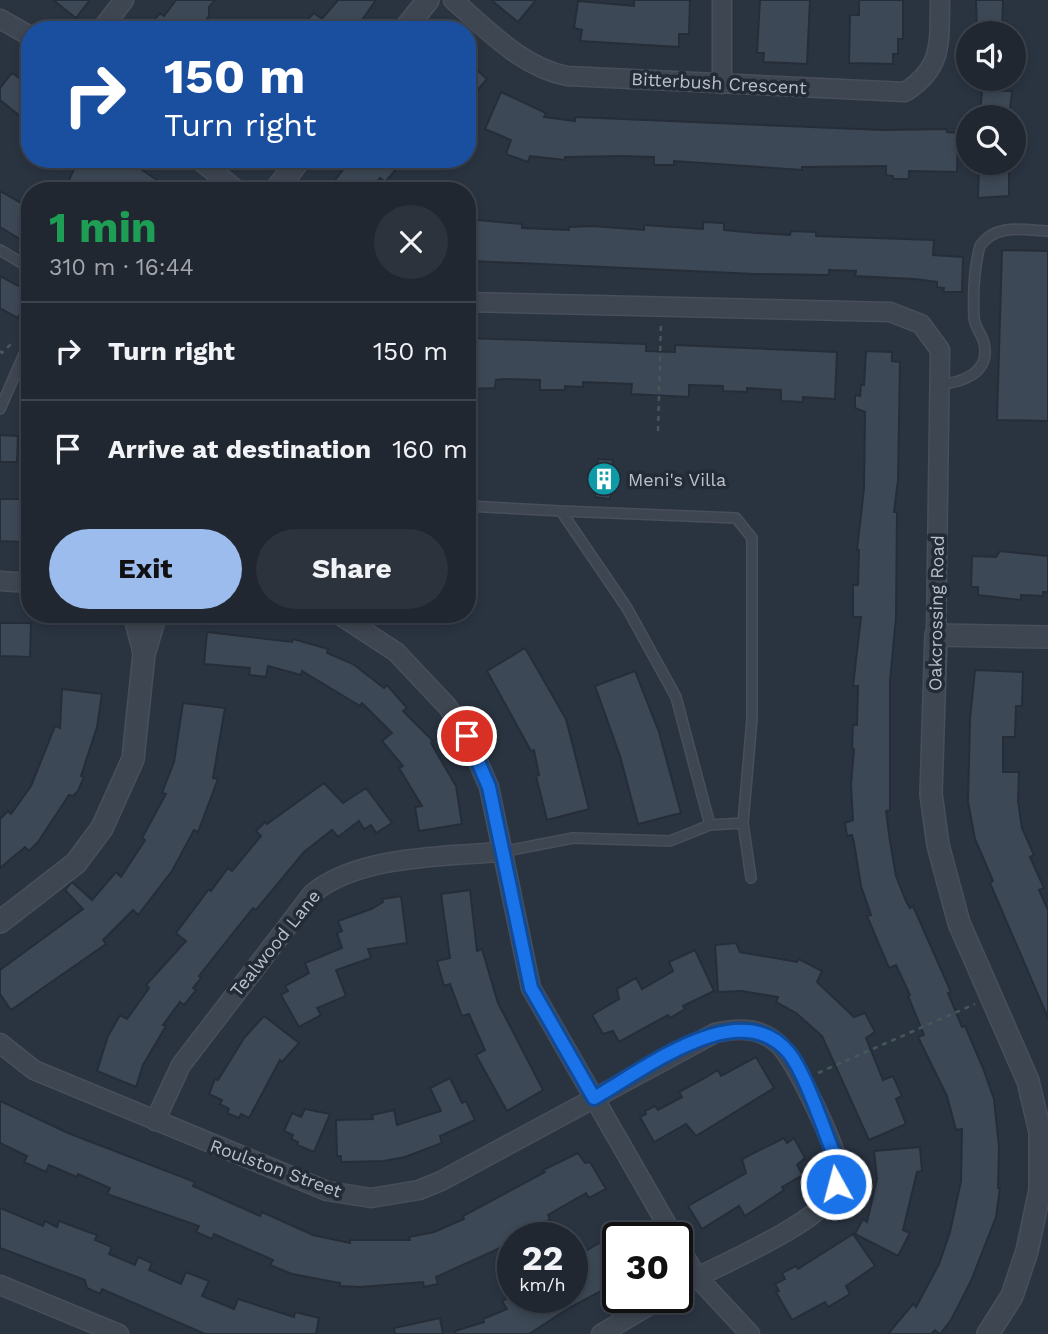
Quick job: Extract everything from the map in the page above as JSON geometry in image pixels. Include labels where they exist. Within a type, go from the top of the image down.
[{"type":"street","points":[[108,21],[124,0]]},
{"type":"street","points":[[411,21],[428,0]]},
{"type":"street","name":"Bitterbush Crescent","points":[[453,0],[520,57],[548,72],[722,84],[905,92],[924,80],[933,65],[939,48],[940,0]]},
{"type":"street","points":[[722,0],[722,84]]},
{"type":"street","points":[[0,19],[21,31]]},
{"type":"street","points":[[209,168],[227,182]]},
{"type":"street","points":[[282,182],[293,168]]},
{"type":"street","name":"Oakcrossing Road","points":[[476,302],[890,313],[921,324],[940,350],[931,794],[938,845],[959,923],[1028,1081],[1040,1132],[1040,1190],[1027,1251],[1012,1296],[988,1334]]},
{"type":"street","points":[[0,581],[21,582]]},
{"type":"street","points":[[0,922],[76,863],[102,828],[133,759],[146,623]]},
{"type":"street","points":[[352,623],[396,652],[447,706],[467,736],[489,787],[531,988],[665,1222]]},
{"type":"street","points":[[936,635],[1048,637]]},
{"type":"street","name":"Tealwood Lane","points":[[155,1121],[181,1065],[313,893],[330,880],[360,869],[433,858],[501,852]]},
{"type":"street","name":"Roulston Street","points":[[0,1043],[34,1070],[155,1121],[327,1191],[371,1198],[419,1190],[441,1181],[715,1032],[748,1029],[774,1040],[788,1052],[838,1166],[834,1192],[805,1221],[693,1279]]},
{"type":"street","points":[[693,1272],[750,1334]]},
{"type":"street","points":[[0,1285],[119,1334]]},
{"type":"street","points":[[601,1334],[636,1313]]},
{"type":"lane","points":[[939,384],[956,383],[974,376],[984,358],[984,342],[974,320],[980,246],[993,233],[1003,229],[1048,231]]},
{"type":"lane","points":[[0,250],[21,263]]},
{"type":"lane","points":[[0,409],[21,365]]},
{"type":"lane","points":[[476,506],[736,518],[752,538],[752,719],[743,823],[751,878]]},
{"type":"lane","points":[[561,511],[627,608],[676,697],[710,825]]},
{"type":"lane","points":[[501,852],[573,838],[670,841],[710,825],[743,823]]},
{"type":"path","points":[[658,431],[662,307]]},
{"type":"path","points":[[802,1079],[994,998]]},
{"type":"building","points":[[53,0],[90,0],[76,18]]},
{"type":"building","points":[[176,0],[215,0],[209,7],[209,16],[205,21],[153,21],[160,13],[164,16]]},
{"type":"building","points":[[338,0],[376,0],[361,21],[306,21],[314,13],[322,19]]},
{"type":"building","points":[[491,0],[536,0],[518,22]]},
{"type":"building","points":[[634,0],[690,0],[689,34],[679,34],[679,47],[580,41],[582,30],[574,28],[578,1],[634,6]]},
{"type":"building","points":[[760,0],[810,0],[807,64],[763,62],[764,53],[757,53]]},
{"type":"building","points":[[859,0],[903,0],[903,39],[898,39],[898,54],[893,54],[893,64],[849,63],[850,15],[859,15]]},
{"type":"building","points":[[976,0],[1003,0],[1002,21],[977,21]]},
{"type":"building","points":[[476,69],[487,79],[476,92]]},
{"type":"building","points":[[12,73],[21,79],[21,117],[0,100],[0,88]]},
{"type":"building","points":[[982,91],[1012,91],[1010,105],[981,105]]},
{"type":"building","points":[[501,92],[546,113],[544,117],[575,121],[575,117],[883,130],[947,129],[947,132],[956,133],[956,172],[909,171],[909,179],[893,179],[893,176],[886,175],[886,166],[802,167],[802,170],[674,161],[674,165],[654,165],[654,157],[622,156],[565,157],[565,160],[530,156],[528,162],[506,154],[511,140],[485,129]]},
{"type":"building","points":[[75,168],[139,168],[160,182],[72,182],[69,180]]},
{"type":"building","points":[[344,168],[397,168],[385,182],[380,178],[377,182],[334,182]]},
{"type":"building","points":[[979,175],[1009,175],[1009,196],[978,198]]},
{"type":"building","points":[[0,191],[21,203],[21,240],[0,227]]},
{"type":"building","points":[[476,220],[522,224],[522,228],[569,230],[569,227],[592,226],[644,230],[644,225],[703,229],[703,222],[724,223],[724,230],[757,233],[790,235],[791,231],[816,232],[816,236],[934,240],[933,255],[963,257],[962,292],[943,292],[944,288],[937,287],[937,282],[855,276],[856,271],[829,270],[829,275],[476,261]]},
{"type":"building","points":[[1002,250],[1048,251],[1048,421],[997,420]]},
{"type":"building","points":[[0,276],[21,287],[21,312],[18,318],[0,308]]},
{"type":"building","points":[[476,338],[646,344],[646,351],[675,352],[675,345],[837,352],[835,399],[803,397],[803,402],[781,401],[781,390],[747,388],[747,392],[723,391],[723,386],[689,385],[689,397],[631,394],[632,384],[583,382],[583,387],[565,386],[565,390],[540,390],[540,380],[496,380],[495,388],[476,389]]},
{"type":"building","points":[[866,351],[892,352],[892,361],[900,362],[898,480],[894,512],[897,512],[896,617],[890,681],[890,810],[886,811],[890,841],[896,876],[906,901],[910,908],[913,906],[951,992],[948,993],[962,1027],[965,1026],[983,1068],[994,1099],[999,1147],[1000,1188],[996,1217],[971,1281],[951,1320],[940,1334],[935,1330],[931,1334],[888,1334],[913,1304],[916,1307],[939,1264],[950,1232],[961,1181],[962,1129],[956,1130],[947,1096],[918,1037],[924,1035],[908,996],[910,995],[896,965],[889,968],[867,916],[871,915],[861,886],[854,843],[852,835],[847,836],[845,823],[853,820],[852,748],[853,725],[857,725],[858,686],[853,686],[861,617],[853,617],[853,585],[858,585],[857,550],[864,488],[865,412],[855,408],[855,395],[860,396],[861,385],[864,385]]},
{"type":"building","points":[[0,435],[18,436],[17,462],[0,462]]},
{"type":"building","name":"Meni's Villa","points":[[598,459],[613,460],[610,499],[595,497]]},
{"type":"building","points":[[0,499],[21,499],[21,542],[0,541]]},
{"type":"building","points":[[1000,551],[1048,556],[1048,592],[1043,592],[1043,596],[1021,595],[1021,600],[978,595],[978,587],[971,587],[972,556],[996,557]]},
{"type":"building","points":[[0,623],[31,623],[30,657],[0,656]]},
{"type":"building","points":[[207,632],[292,642],[293,639],[328,649],[327,653],[353,664],[384,688],[387,685],[407,708],[403,711],[433,741],[431,743],[456,786],[462,824],[419,831],[415,807],[422,806],[399,768],[403,766],[382,741],[392,733],[362,703],[360,706],[302,671],[301,675],[268,666],[266,677],[249,675],[250,668],[204,664]]},
{"type":"building","points":[[525,648],[566,719],[589,809],[547,820],[536,776],[539,775],[534,750],[531,751],[487,671]]},
{"type":"building","points":[[975,670],[1023,672],[1022,706],[1016,706],[1015,737],[1003,737],[1003,772],[1019,772],[1018,801],[1022,828],[1034,855],[1030,857],[1044,888],[1039,890],[1048,910],[1048,1018],[990,883],[993,881],[975,839],[968,802],[970,719]]},
{"type":"building","points":[[635,671],[659,732],[681,813],[638,824],[620,756],[595,686]]},
{"type":"building","points":[[62,689],[102,694],[97,727],[81,776],[84,777],[78,791],[73,796],[69,795],[38,842],[29,851],[25,847],[0,868],[0,819],[8,811],[11,814],[31,786],[55,726],[60,728]]},
{"type":"building","points":[[183,703],[225,708],[213,778],[218,779],[198,832],[194,830],[172,871],[138,915],[133,910],[103,940],[106,944],[11,1010],[0,994],[0,970],[83,909],[65,890],[72,882],[92,900],[116,872],[121,877],[145,840],[142,838],[166,794],[162,793],[174,762]]},
{"type":"building","points":[[324,783],[343,803],[366,788],[392,823],[376,833],[371,825],[364,829],[359,821],[338,837],[332,830],[304,852],[256,910],[253,908],[199,976],[201,978],[193,988],[196,990],[184,1005],[180,1002],[163,1025],[166,1026],[143,1065],[136,1087],[97,1071],[108,1036],[120,1015],[127,1019],[149,988],[146,985],[186,941],[176,933],[209,889],[211,891],[228,868],[232,871],[261,836],[256,831],[265,822],[267,824]]},
{"type":"building","points":[[470,890],[477,951],[482,949],[498,1003],[543,1090],[507,1111],[476,1055],[485,1050],[469,1014],[462,1016],[450,984],[444,986],[437,961],[450,958],[441,894]]},
{"type":"building","points":[[401,896],[407,943],[368,949],[371,958],[336,970],[346,996],[317,1008],[321,1015],[299,1027],[281,995],[288,991],[285,986],[309,973],[305,963],[342,948],[337,933],[342,931],[338,921],[371,909],[383,902],[382,899]]},
{"type":"building","points":[[736,943],[740,952],[797,962],[799,959],[822,971],[817,982],[854,1017],[865,1013],[875,1032],[866,1038],[883,1080],[893,1076],[902,1096],[896,1099],[906,1124],[869,1140],[822,1036],[796,1013],[776,1002],[778,997],[742,991],[718,992],[715,945]]},
{"type":"building","points":[[695,950],[714,991],[683,1006],[685,1009],[670,1018],[668,1015],[619,1042],[613,1031],[603,1034],[592,1015],[619,999],[617,989],[636,978],[642,989],[673,971],[669,962]]},
{"type":"building","points":[[264,1016],[299,1043],[282,1062],[280,1060],[249,1118],[241,1114],[239,1118],[227,1113],[229,1109],[220,1104],[222,1100],[209,1094],[215,1079],[218,1080],[244,1038]]},
{"type":"building","points":[[756,1057],[774,1088],[696,1136],[686,1124],[654,1142],[640,1117],[646,1114],[645,1111],[655,1106],[658,1110],[682,1097],[679,1092],[718,1070],[721,1076]]},
{"type":"building","points":[[450,1078],[462,1103],[466,1101],[475,1120],[440,1136],[442,1143],[405,1157],[384,1161],[341,1162],[341,1156],[337,1156],[336,1120],[373,1119],[372,1115],[394,1110],[397,1125],[441,1111],[430,1088]]},
{"type":"building","points":[[0,1101],[68,1133],[195,1182],[193,1186],[260,1216],[262,1212],[313,1235],[350,1243],[350,1240],[410,1240],[409,1237],[434,1232],[464,1219],[463,1216],[578,1153],[585,1163],[590,1162],[606,1189],[589,1198],[586,1193],[548,1215],[550,1219],[545,1222],[497,1222],[497,1249],[436,1277],[438,1284],[424,1287],[423,1282],[340,1286],[340,1283],[292,1274],[270,1265],[273,1260],[214,1234],[212,1239],[196,1232],[199,1226],[107,1194],[110,1188],[78,1174],[77,1177],[49,1165],[46,1172],[24,1162],[27,1156],[0,1143]]},
{"type":"building","points":[[305,1109],[330,1114],[314,1152],[297,1145],[298,1142],[291,1139],[293,1135],[284,1131],[292,1113],[301,1117]]},
{"type":"building","points":[[784,1138],[787,1143],[794,1138],[805,1158],[797,1165],[803,1175],[782,1187],[784,1190],[745,1216],[739,1206],[702,1229],[688,1206],[746,1173],[742,1159]]},
{"type":"building","points":[[920,1147],[922,1171],[917,1172],[903,1230],[910,1233],[898,1256],[855,1234],[863,1219],[867,1222],[877,1179],[874,1151]]},
{"type":"building","points":[[0,1208],[43,1226],[45,1221],[57,1227],[59,1221],[97,1235],[95,1240],[112,1247],[109,1254],[135,1265],[138,1257],[152,1263],[149,1270],[181,1284],[186,1272],[209,1281],[202,1296],[234,1309],[238,1299],[294,1317],[295,1312],[319,1318],[316,1334],[205,1334],[102,1289],[100,1294],[87,1288],[85,1280],[0,1248]]},
{"type":"building","points":[[853,1234],[875,1266],[846,1286],[850,1294],[828,1307],[825,1302],[792,1320],[776,1292],[779,1291],[775,1284],[785,1279],[782,1273],[796,1266],[798,1269]]},
{"type":"building","points":[[602,1241],[602,1290],[588,1298],[588,1250]]},
{"type":"building","points":[[497,1313],[561,1313],[529,1334],[456,1334],[455,1331],[484,1322],[483,1319]]},
{"type":"building","points":[[440,1318],[443,1334],[395,1334],[394,1328]]},
{"type":"place","name":"Meni's Villa","points":[[604,479]]},
{"type":"route","points":[[467,736],[489,787],[531,988],[594,1098],[715,1032],[748,1029],[774,1040],[788,1052],[795,1063],[838,1166],[836,1184]]}]
